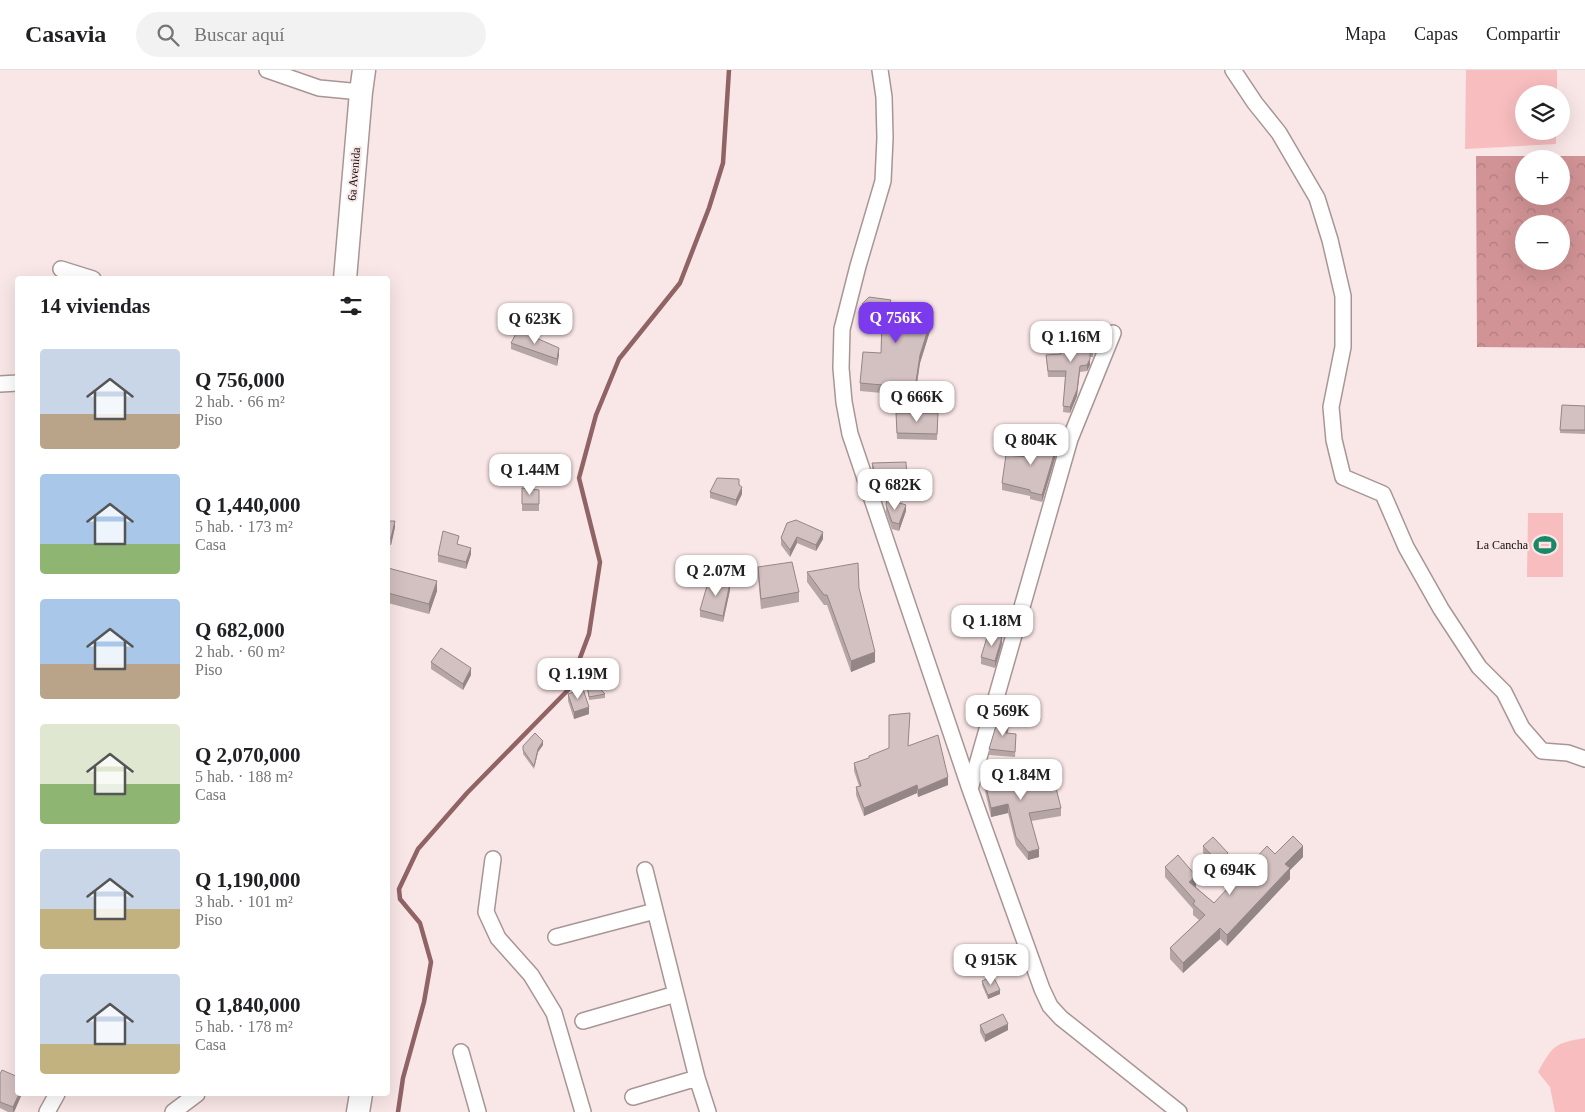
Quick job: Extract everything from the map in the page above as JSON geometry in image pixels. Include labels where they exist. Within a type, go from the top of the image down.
[{"type":"street","points":[[267,70],[319,88],[361,92]]},
{"type":"street","name":"6a Avenida","points":[[345,276],[364,70]]},
{"type":"street","points":[[880,70],[884,97],[884,181],[858,266],[842,328],[841,368],[844,402],[850,434],[970,789],[1042,989],[1050,1006],[1061,1018],[1179,1112]]},
{"type":"street","points":[[1233,70],[1255,103],[1279,133],[1317,198],[1330,240],[1343,296],[1343,347],[1331,407],[1334,440],[1343,478],[1383,494],[1406,547],[1441,609],[1479,667],[1504,692],[1522,728],[1542,751],[1568,753],[1585,759]]},
{"type":"street","points":[[61,270],[82,276]]},
{"type":"street","points":[[970,789],[1070,439],[1113,333]]},
{"type":"street","points":[[0,384],[15,383]]},
{"type":"street","points":[[493,859],[486,912],[498,938],[531,975],[554,1013],[583,1112]]},
{"type":"street","points":[[645,870],[697,1078],[708,1112]]},
{"type":"street","points":[[556,937],[656,910]]},
{"type":"street","points":[[583,1021],[676,994]]},
{"type":"street","points":[[460,1052],[478,1112]]},
{"type":"street","points":[[633,1097],[697,1078]]},
{"type":"street","points":[[47,1112],[55,1096]]},
{"type":"street","points":[[173,1112],[195,1096]]},
{"type":"street","points":[[358,1112],[361,1096]]},
{"type":"shaded area","points":[[1466,70],[1557,70],[1557,85],[1515,85],[1515,140],[1556,140],[1556,144],[1465,149]]},
{"type":"shaded area","name":"La Cancha","points":[[1528,513],[1563,513],[1563,577],[1527,577]]},
{"type":"shaded area","points":[[1585,1038],[1585,1112],[1555,1112],[1550,1087],[1538,1072],[1547,1056],[1556,1047],[1567,1042]]},
{"type":"green space","points":[[1476,156],[1515,156],[1515,205],[1570,205],[1570,156],[1585,156],[1585,348],[1477,347]]},
{"type":"building","points":[[869,297],[891,300],[890,303],[931,306],[930,323],[920,355],[915,388],[860,383],[863,352],[881,353],[882,320],[862,304]]},
{"type":"building","points":[[518,330],[559,348],[557,359],[511,343]]},
{"type":"building","points":[[1092,337],[1093,351],[1090,351],[1090,359],[1087,365],[1080,366],[1077,390],[1070,407],[1063,406],[1066,371],[1048,371],[1046,355],[1061,354],[1059,339]]},
{"type":"building","points":[[1562,405],[1585,406],[1585,430],[1560,430]]},
{"type":"building","points":[[896,413],[938,413],[937,434],[897,433]]},
{"type":"building","points":[[1035,437],[1059,438],[1042,495],[1002,483],[1006,455],[1028,457]]},
{"type":"building","points":[[906,462],[907,478],[877,479],[872,463]]},
{"type":"building","points":[[717,478],[739,479],[739,485],[742,487],[736,500],[710,492]]},
{"type":"building","points":[[522,488],[539,490],[539,504],[522,504]]},
{"type":"building","points":[[887,499],[906,505],[899,524],[892,522],[886,505]]},
{"type":"building","points":[[796,520],[823,532],[816,545],[797,537],[790,550],[781,538],[787,523]]},
{"type":"building","points":[[390,521],[395,521],[391,538]]},
{"type":"building","points":[[443,531],[459,536],[457,544],[471,548],[466,562],[438,555]]},
{"type":"building","points":[[792,562],[799,592],[761,599],[758,567]]},
{"type":"building","points":[[858,563],[859,588],[875,652],[851,661],[827,595],[824,595],[807,572]]},
{"type":"building","points":[[390,569],[437,581],[429,604],[390,594]]},
{"type":"building","points":[[709,579],[730,583],[723,616],[700,610]]},
{"type":"building","points":[[988,634],[1002,637],[995,661],[981,657]]},
{"type":"building","points":[[441,648],[471,668],[463,684],[431,662]]},
{"type":"building","points":[[585,673],[605,694],[589,697]]},
{"type":"building","points":[[583,689],[589,707],[574,712],[568,694]]},
{"type":"building","points":[[910,713],[908,746],[938,735],[948,777],[918,790],[917,785],[864,808],[856,787],[861,786],[854,763],[889,748],[889,715]]},
{"type":"building","points":[[999,716],[1009,718],[1006,733],[1016,734],[1015,752],[989,749]]},
{"type":"building","points":[[535,733],[543,741],[538,749],[534,766],[523,750],[523,746]]},
{"type":"building","points":[[1017,766],[1022,788],[1054,780],[1061,808],[1029,813],[1039,849],[1028,852],[1016,837],[1008,804],[991,808],[983,774]]},
{"type":"building","points":[[1293,836],[1303,846],[1285,864],[1290,868],[1227,935],[1220,928],[1183,963],[1170,948],[1205,915],[1193,904],[1195,901],[1165,867],[1178,855],[1196,876],[1189,882],[1214,903],[1267,846],[1275,854]]},
{"type":"building","points":[[1213,837],[1228,853],[1219,863],[1203,846]]},
{"type":"building","points":[[993,976],[1000,990],[988,995],[982,981]]},
{"type":"building","points":[[1003,1014],[1008,1024],[985,1035],[980,1025]]},
{"type":"building","points":[[2,1070],[15,1076],[15,1096],[18,1096],[13,1107],[0,1102],[0,1074]]},
{"type":"waterway","points":[[398,1112],[403,1078],[424,1002],[431,962],[420,923],[400,899],[399,889],[418,849],[467,793],[568,690],[589,634],[600,562],[579,478],[596,415],[619,359],[680,283],[709,208],[723,163],[729,70]]},
{"type":"place","name":"La Cancha","points":[[1545,545]]}]
